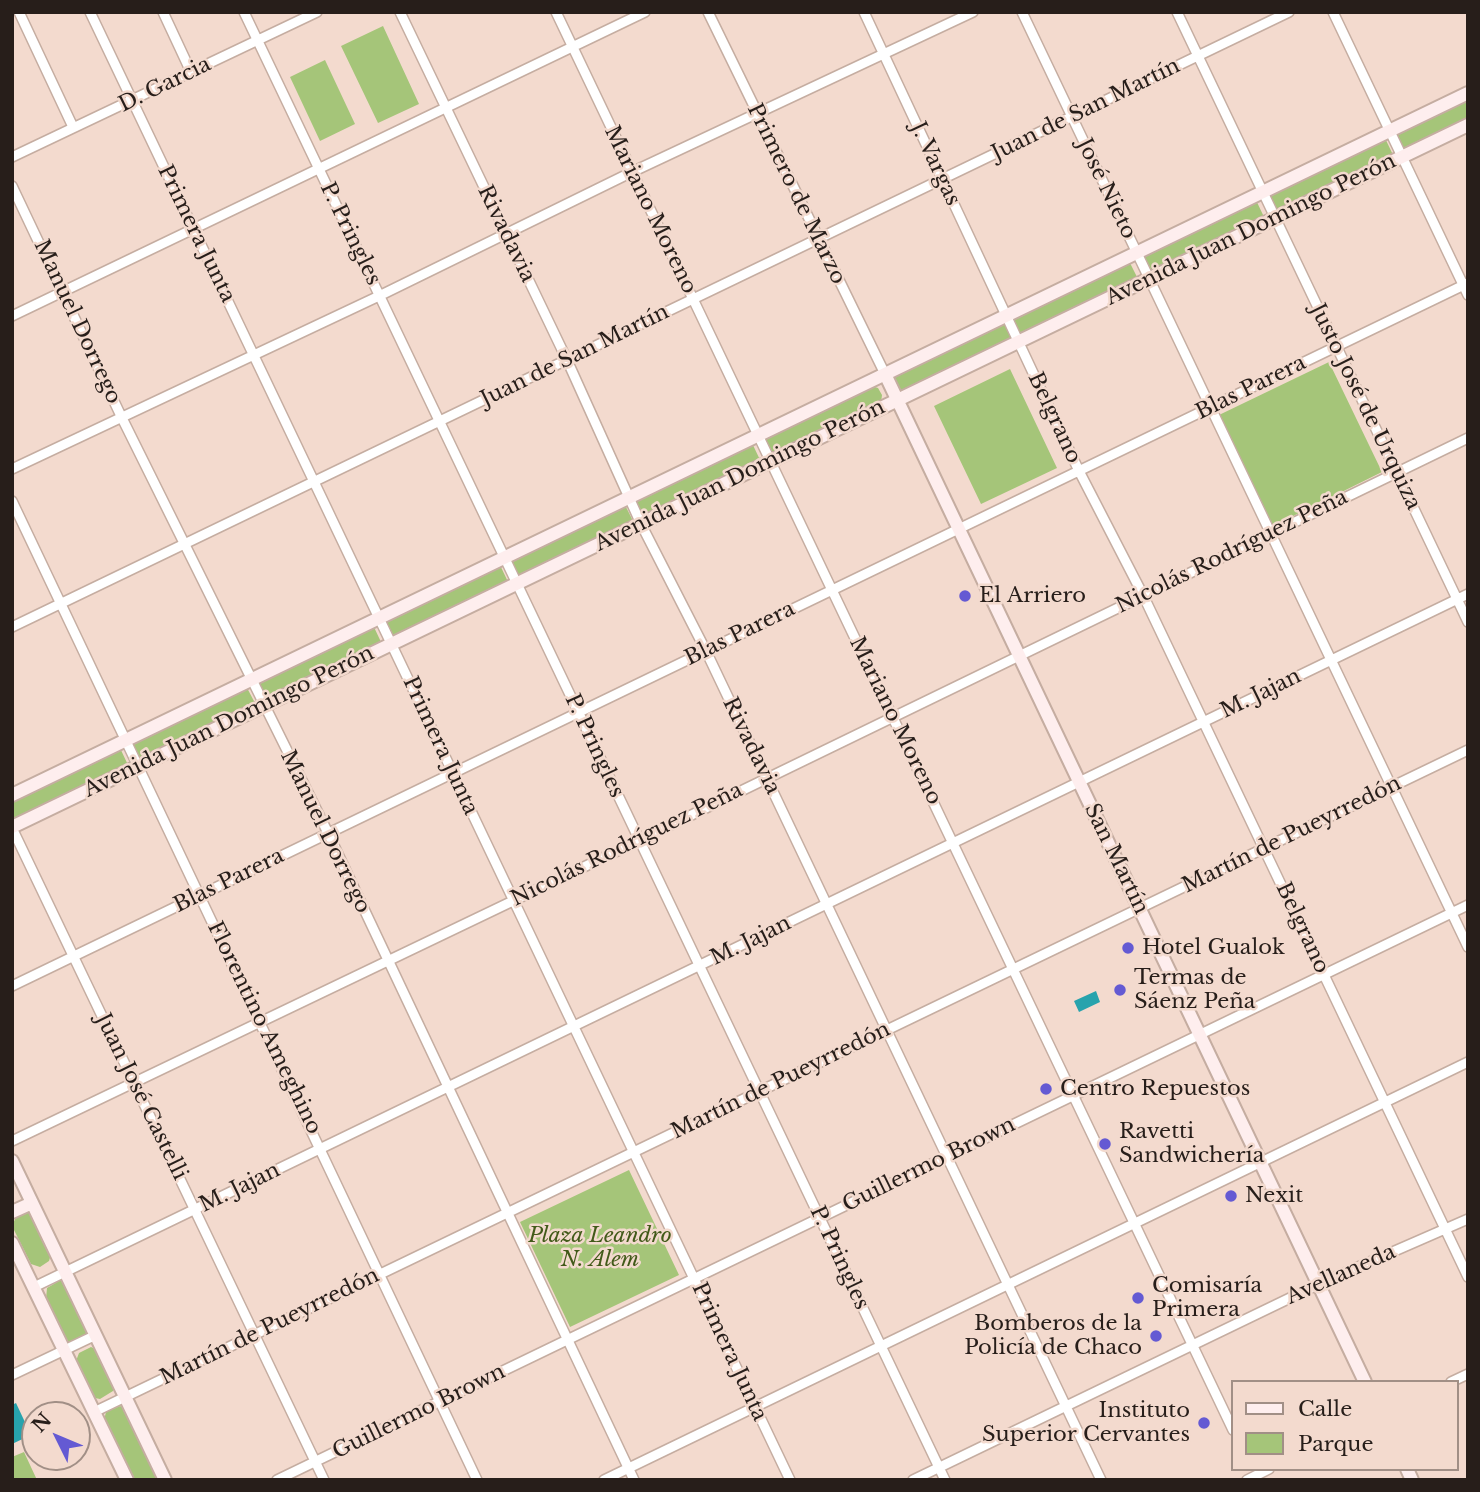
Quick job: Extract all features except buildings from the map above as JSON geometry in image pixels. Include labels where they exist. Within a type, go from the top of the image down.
[{"type":"main road","name":"Avenida Juan Domingo Perón","points":[[12,795],[1468,93]]},
{"type":"main road","name":"Avenida Juan Domingo Perón","points":[[12,827],[1468,125]]},
{"type":"main road","name":"San Martín","points":[[885,374],[1364,1380]]},
{"type":"main road","points":[[12,1161],[165,1480]]},
{"type":"main road","points":[[12,1212],[32,1203]]},
{"type":"main road","points":[[12,1243],[127,1480]]},
{"type":"street","points":[[19,12],[73,127]]},
{"type":"street","name":"Primera Junta","points":[[90,12],[790,1480]]},
{"type":"street","points":[[163,12],[191,72]]},
{"type":"street","name":"P. Pringles","points":[[244,12],[945,1480]]},
{"type":"street","name":"D. Garcia","points":[[12,157],[317,12]]},
{"type":"street","name":"Rivadavia","points":[[400,12],[567,360],[641,524],[706,651],[1101,1480]]},
{"type":"street","name":"Mariano Moreno","points":[[556,12],[1232,1428]]},
{"type":"street","points":[[12,316],[645,12]]},
{"type":"street","name":"Primero de Marzo","points":[[708,12],[817,240],[885,374]]},
{"type":"street","name":"J. Vargas","points":[[864,12],[1007,316]]},
{"type":"street","points":[[12,469],[973,12]]},
{"type":"street","name":"José Nieto","points":[[1021,12],[1468,947]]},
{"type":"street","name":"Justo José de Urquiza","points":[[1177,12],[1468,621]]},
{"type":"street","name":"Juan de San Martín","points":[[12,627],[1289,12]]},
{"type":"street","points":[[1333,12],[1468,295]]},
{"type":"street","name":"Manuel Dorrego","points":[[12,186],[184,545],[328,833],[634,1480]]},
{"type":"street","name":"Blas Parera","points":[[12,986],[1465,284]]},
{"type":"street","name":"Belgrano","points":[[1007,316],[1079,471],[1143,595],[1468,1277]]},
{"type":"street","name":"Nicolás Rodríguez Peña","points":[[12,1141],[1468,438]]},
{"type":"street","name":"Florentino Ameghino","points":[[12,501],[478,1480]]},
{"type":"street","name":"M. Jajan","points":[[34,1287],[1468,594]]},
{"type":"street","name":"Martín de Pueyrredón","points":[[94,1412],[1468,750]]},
{"type":"street","name":"Juan José Castelli","points":[[12,827],[324,1480]]},
{"type":"street","name":"Guillermo Brown","points":[[277,1480],[1468,905]]},
{"type":"street","points":[[604,1480],[1468,1062]]},
{"type":"street","name":"Avellaneda","points":[[913,1480],[1319,1284],[1468,1219]]},
{"type":"street","points":[[12,1375],[96,1335]]},
{"type":"green space","points":[[383,26],[419,104],[378,123],[341,46]]},
{"type":"green space","points":[[325,60],[355,124],[320,141],[290,77]]},
{"type":"green space","points":[[1468,98],[1468,121],[1404,151],[1395,133]]},
{"type":"green space","points":[[1384,136],[1394,157],[1276,214],[1266,193]]},
{"type":"green space","points":[[1255,198],[1264,217],[1149,273],[1140,254]]},
{"type":"green space","points":[[1128,259],[1138,279],[1021,336],[1011,316]]},
{"type":"green space","points":[[1004,320],[1012,340],[902,393],[896,391],[890,379],[899,371]]},
{"type":"green space","points":[[1329,362],[1382,472],[1273,526],[1219,415]]},
{"type":"green space","points":[[1010,369],[1057,468],[981,504],[934,406]]},
{"type":"green space","points":[[872,386],[878,388],[882,395],[881,403],[770,456],[762,438]]},
{"type":"green space","points":[[752,443],[761,462],[643,519],[634,500]]},
{"type":"green space","points":[[625,505],[634,523],[518,578],[509,560]]},
{"type":"green space","points":[[500,565],[509,584],[392,640],[383,622]]},
{"type":"green space","points":[[373,625],[381,642],[267,699],[258,682]]},
{"type":"green space","points":[[246,686],[255,703],[140,760],[131,743]]},
{"type":"green space","points":[[120,748],[128,765],[15,820],[12,800]]},
{"type":"green space","name":"Plaza Leandro N. Alem","points":[[629,1170],[679,1275],[570,1327],[520,1222]]},
{"type":"green space","points":[[27,1211],[34,1216],[52,1251],[49,1261],[40,1267],[31,1264],[12,1226],[16,1217]]},
{"type":"green space","points":[[64,1278],[91,1334],[74,1344],[68,1342],[46,1299],[47,1288]]},
{"type":"green space","points":[[91,1347],[99,1351],[116,1385],[113,1391],[100,1399],[95,1398],[76,1361],[79,1353]]},
{"type":"green space","points":[[120,1406],[126,1409],[160,1480],[132,1480],[104,1420],[106,1412]]},
{"type":"green space","points":[[21,1453],[21,1471],[33,1471],[37,1480],[12,1480],[12,1457]]},
{"type":"water","points":[[1096,991],[1100,1002],[1079,1012],[1074,1001]]},
{"type":"water","points":[[16,1403],[21,1414],[21,1440],[12,1444],[12,1405]]},
{"type":"place","name":"El Arriero","points":[[965,596]]},
{"type":"place","name":"Hotel Gualok","points":[[1128,948]]},
{"type":"place","name":"Termas de Sáenz Peña","points":[[1120,990]]},
{"type":"place","name":"Centro Repuestos","points":[[1046,1089]]},
{"type":"place","name":"Ravetti Sandwichería","points":[[1105,1144]]},
{"type":"place","name":"Nexit","points":[[1231,1196]]},
{"type":"place","name":"Comisaría Primera","points":[[1138,1298]]},
{"type":"place","name":"Bomberos de la Policía de Chaco","points":[[1156,1336]]},
{"type":"place","name":"Instituto Superior Cervantes","points":[[1204,1423]]}]
